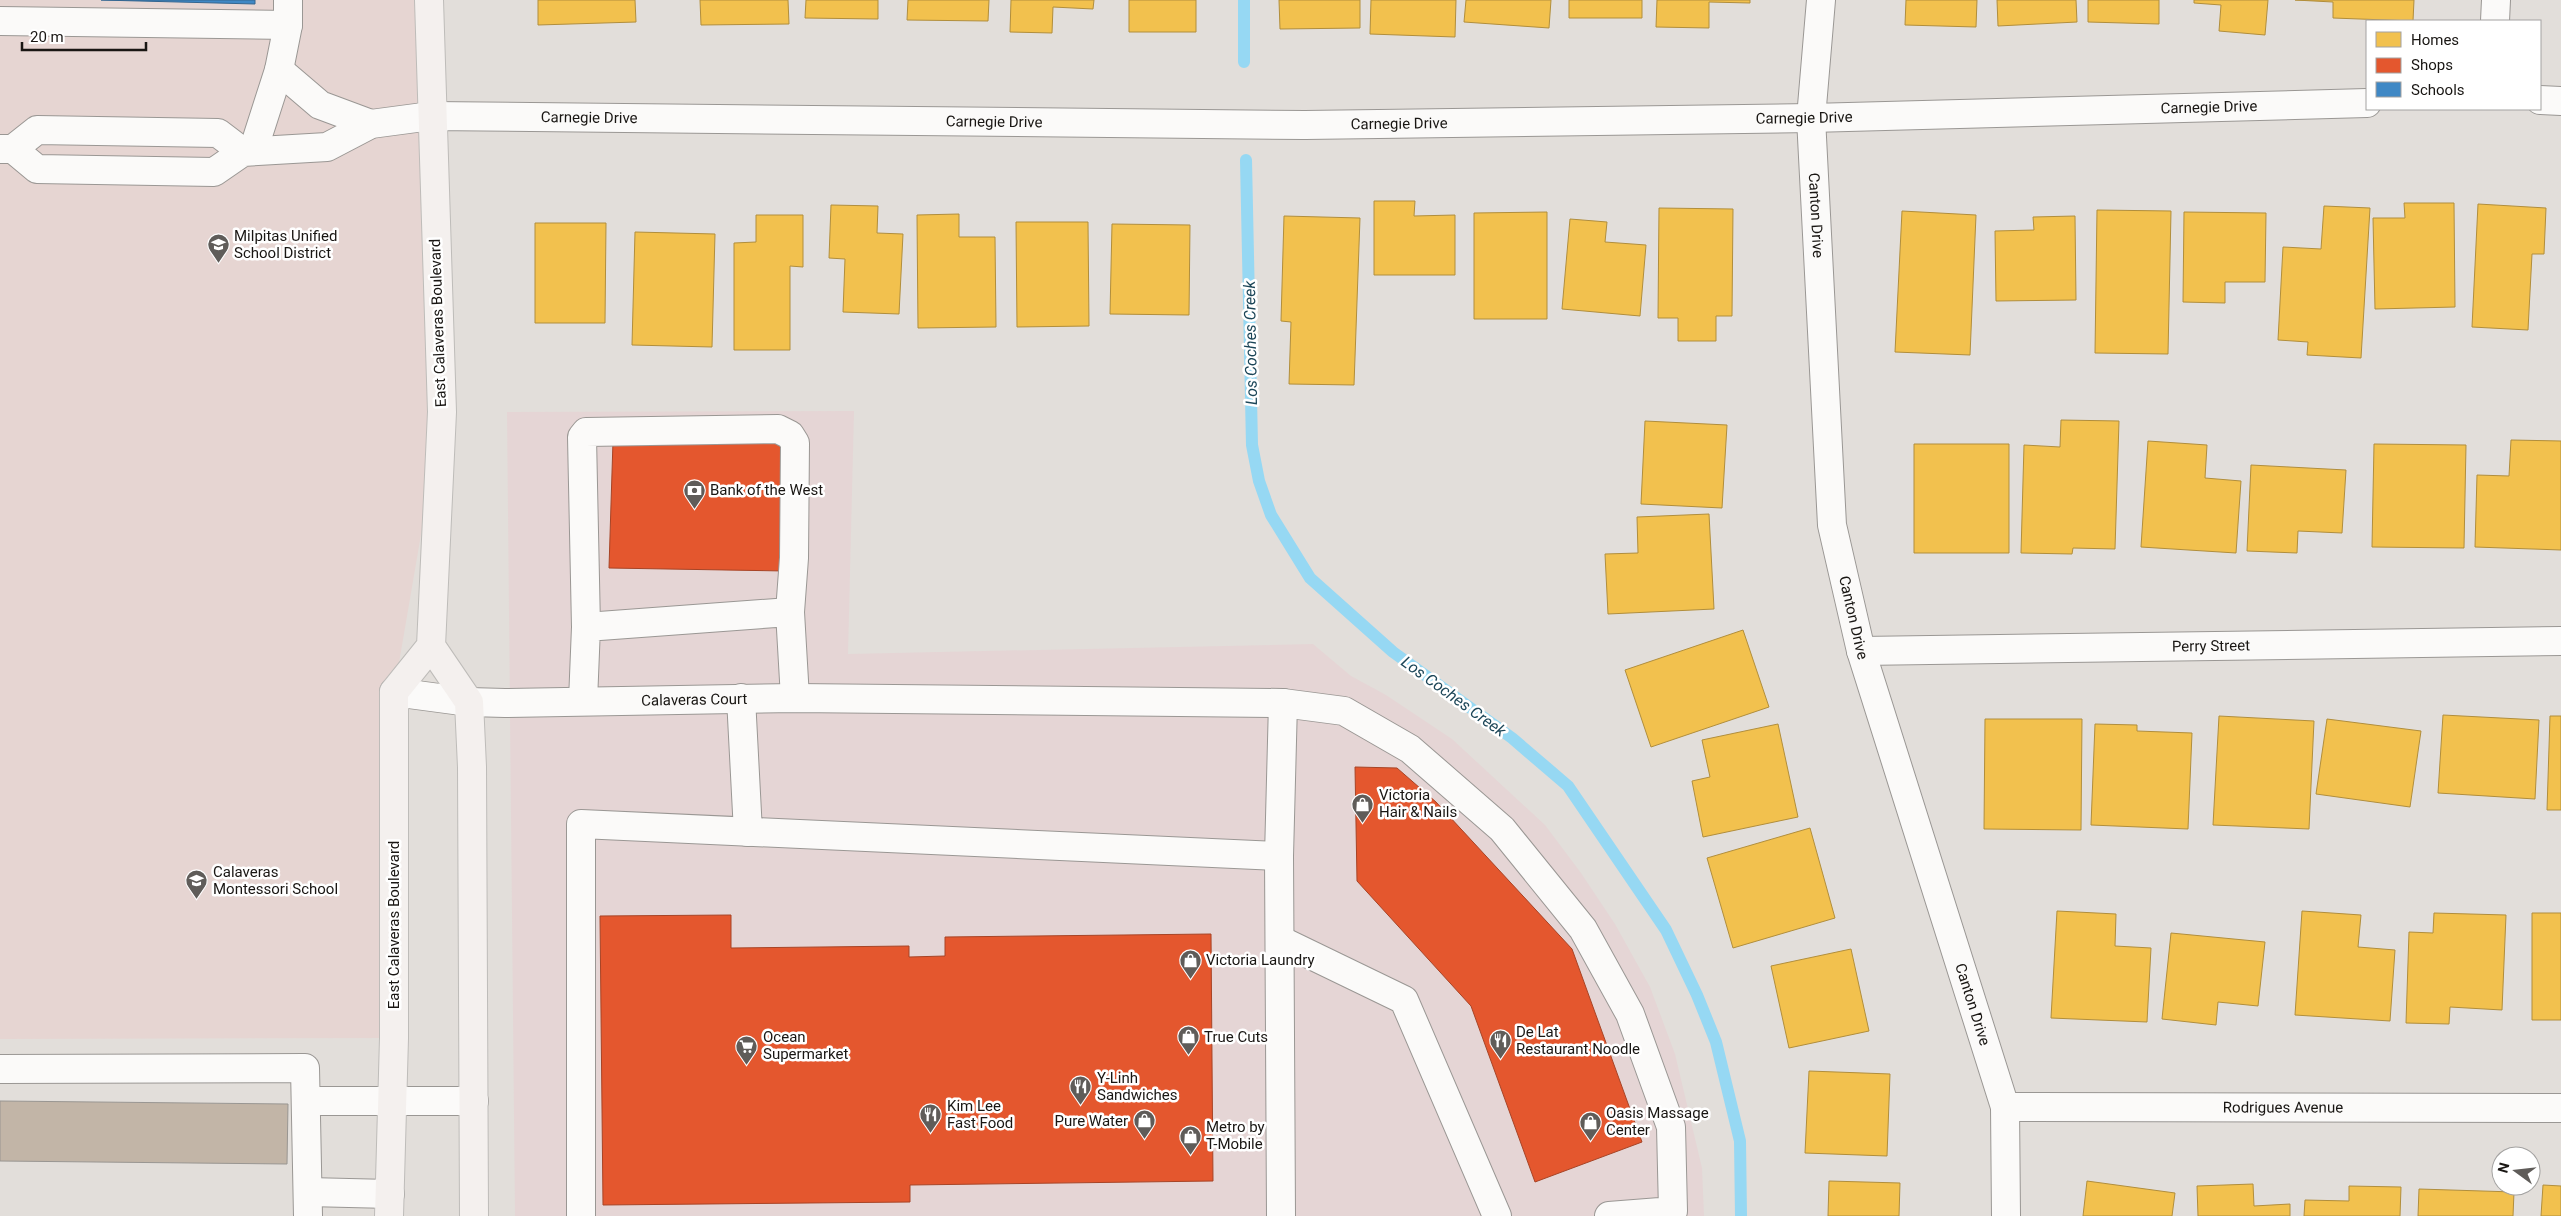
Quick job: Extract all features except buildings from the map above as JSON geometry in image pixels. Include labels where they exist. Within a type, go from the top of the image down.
[{"type":"main road","name":"East Calaveras Boulevard","points":[[429,0],[431,116],[442,412],[431,646]]},
{"type":"main road","points":[[394,692],[431,646],[469,702],[472,767],[474,1216]]},
{"type":"main road","name":"East Calaveras Boulevard","points":[[390,1205],[394,1038],[394,692]]},
{"type":"street","name":"Canton Drive","points":[[1821,0],[1811,118],[1832,525],[1861,651],[2005,1107],[2006,1216]]},
{"type":"street","points":[[2495,20],[2496,0]]},
{"type":"street","points":[[0,21],[288,13],[279,70],[248,152]]},
{"type":"street","points":[[279,70],[320,105],[371,124]]},
{"type":"street","points":[[2541,100],[2561,101]]},
{"type":"street","name":"Carnegie Drive","points":[[371,124],[431,116],[1305,125],[1811,118],[2366,103]]},
{"type":"street","points":[[248,152],[218,133],[38,130],[7,149],[37,169],[214,172],[248,152],[326,147],[371,124]]},
{"type":"street","points":[[583,702],[586,627],[582,437],[586,432],[778,429],[790,435],[795,444],[794,558],[790,612],[795,698]]},
{"type":"street","points":[[586,627],[790,612]]},
{"type":"street","name":"Perry Street","points":[[1861,651],[2561,642]]},
{"type":"street","name":"Calaveras Court","points":[[394,692],[469,702],[583,702],[741,698],[994,700],[1283,703],[1344,711],[1410,749],[1502,829],[1583,929],[1630,1014],[1671,1126],[1673,1211],[1609,1216]]},
{"type":"street","points":[[741,698],[748,832]]},
{"type":"street","points":[[1281,1216],[1279,856],[1283,703]]},
{"type":"street","points":[[581,1216],[581,824],[1279,856]]},
{"type":"street","points":[[1280,940],[1404,1000],[1497,1216]]},
{"type":"street","points":[[0,1069],[305,1068],[308,1204],[390,1205]]},
{"type":"street","points":[[306,1101],[474,1101]]},
{"type":"street","name":"Rodrigues Avenue","points":[[2005,1107],[2561,1108]]},
{"type":"shaded area","name":"Milpitas Unified School District","points":[[0,0],[429,0],[442,412],[394,692],[394,1038],[0,1039]]},
{"type":"shaded area","points":[[854,411],[848,654],[1313,644],[1351,676],[1386,695],[1452,739],[1545,825],[1581,873],[1615,924],[1650,987],[1675,1054],[1702,1168],[1704,1216],[515,1216],[507,412]]},
{"type":"waterway","name":"Los Coches Creek","points":[[1244,0],[1244,62]]},
{"type":"waterway","name":"Los Coches Creek","points":[[1246,160],[1252,445],[1259,481],[1271,515],[1310,578],[1393,652],[1512,738],[1568,786],[1666,930],[1697,995],[1716,1042],[1740,1141],[1741,1216]]},
{"type":"place","name":"Milpitas Unified School District","points":[[218,264]]},
{"type":"place","name":"Bank of the West","points":[[694,509]]},
{"type":"place","name":"Victoria Hair & Nails","points":[[1363,823]]},
{"type":"place","name":"Calaveras Montessori School","points":[[197,900]]},
{"type":"place","name":"Victoria Laundry","points":[[1190,979]]},
{"type":"place","name":"True Cuts","points":[[1188,1056]]},
{"type":"place","name":"De Lat Restaurant Noodle","points":[[1500,1060]]},
{"type":"place","name":"Ocean Supermarket","points":[[747,1065]]},
{"type":"place","name":"Y-Linh Sandwiches","points":[[1081,1106]]},
{"type":"place","name":"Kim Lee Fast Food","points":[[931,1134]]},
{"type":"place","name":"Pure Water","points":[[1144,1140]]},
{"type":"place","name":"Oasis Massage Center","points":[[1590,1141]]},
{"type":"place","name":"Metro by T-Mobile","points":[[1190,1155]]}]
